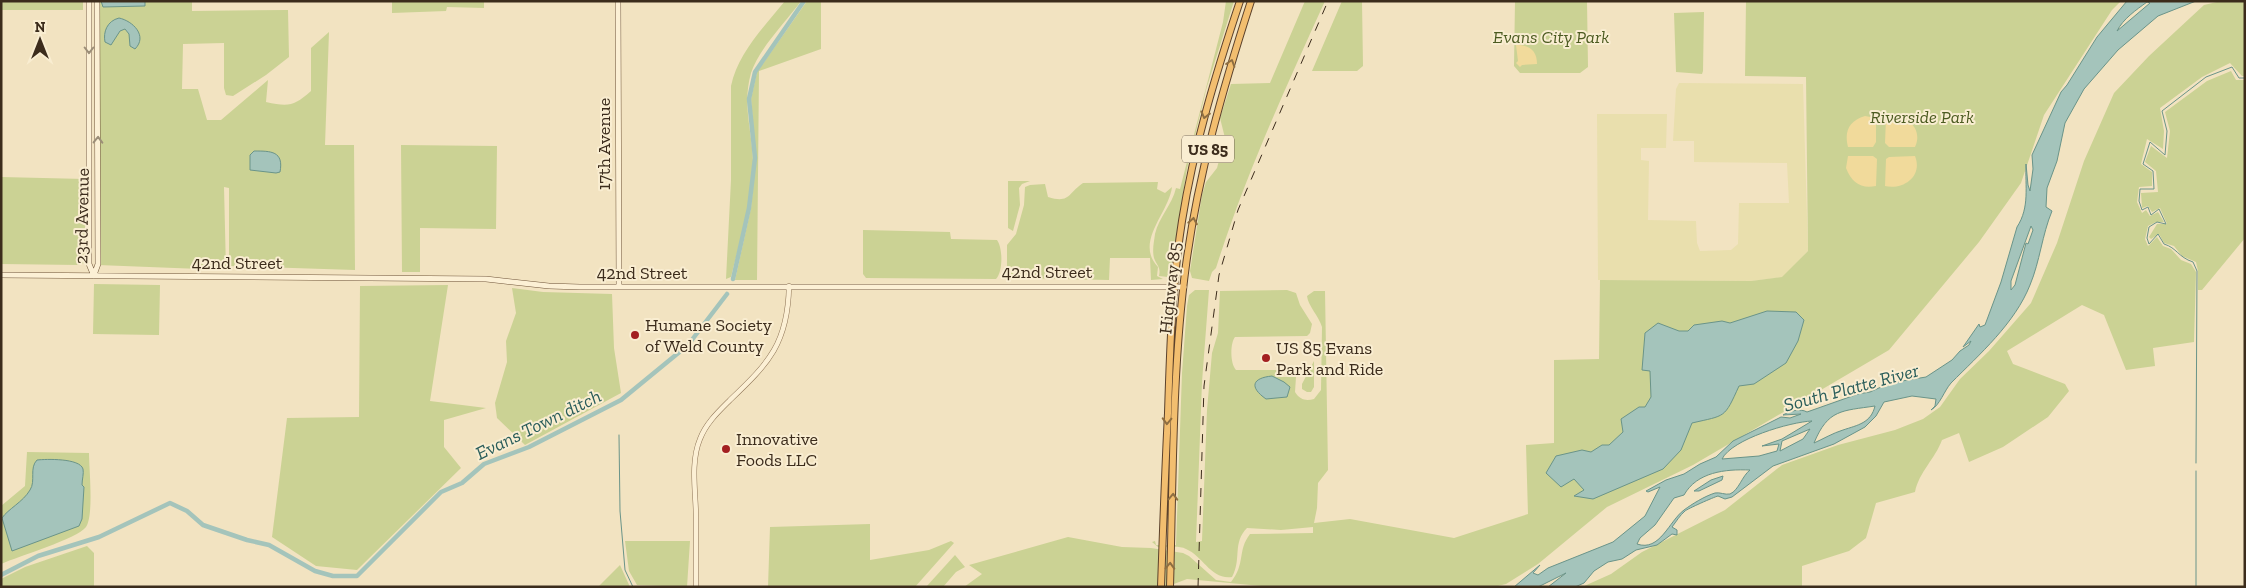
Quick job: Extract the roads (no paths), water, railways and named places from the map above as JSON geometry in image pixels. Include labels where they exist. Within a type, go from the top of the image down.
[{"type":"highway","name":"Highway 85","points":[[1161,587],[1174,287],[1182,221],[1198,143],[1216,76],[1240,1]]},
{"type":"highway","name":"Highway 85","points":[[1170,587],[1178,352],[1192,224],[1209,142],[1251,1]]},
{"type":"main road","name":"23rd Avenue","points":[[90,1],[89,264],[94,276]]},
{"type":"main road","name":"23rd Avenue","points":[[94,276],[98,264],[97,1]]},
{"type":"main road","name":"17th Avenue","points":[[618,1],[619,287]]},
{"type":"main road","name":"42nd Street","points":[[1,275],[486,279],[549,286],[619,287],[1184,287]]},
{"type":"street","points":[[696,587],[695,479],[698,446],[705,428],[712,418],[757,374],[773,353],[785,327],[789,286]]},
{"type":"water","points":[[101,1],[145,1],[145,6],[103,7]]},
{"type":"water","points":[[2127,1],[2196,1],[2158,16],[2118,50],[2084,89],[2065,123],[2057,161],[2047,188],[2046,207],[2052,211],[2030,285],[2006,325],[1951,383],[1934,408],[1931,410],[1935,406],[1936,399],[1912,396],[1884,402],[1876,416],[1865,427],[1834,444],[1773,466],[1732,497],[1725,499],[1718,496],[1687,510],[1681,514],[1672,527],[1677,530],[1677,535],[1672,534],[1657,545],[1636,550],[1622,559],[1608,562],[1594,571],[1584,583],[1575,587],[1548,587],[1566,573],[1538,587],[1514,587],[1540,565],[1533,573],[1538,575],[1548,568],[1613,542],[1645,516],[1660,487],[1648,492],[1646,491],[1716,457],[1733,441],[1781,417],[1790,418],[1801,414],[1783,415],[1792,411],[1801,410],[1807,412],[1858,394],[1870,392],[1890,383],[1926,377],[1952,360],[1969,345],[1971,341],[1963,347],[1979,324],[1980,327],[1985,325],[2001,282],[2017,227],[2024,212],[2026,164],[2030,191],[2033,169],[2032,155],[2061,92],[2097,37]],"holes":[[[2147,2],[2150,3],[2117,31],[2134,12]],[[2031,226],[2033,230],[2028,244],[2026,243],[2015,285],[2011,290],[2011,281]],[[1875,406],[1867,420],[1814,443],[1819,432],[1831,418],[1837,414]],[[1812,421],[1782,439],[1762,446],[1779,444],[1777,451],[1759,456],[1722,459],[1728,452],[1749,438],[1776,428]],[[1810,429],[1803,439],[1780,451],[1782,441]],[[1731,470],[1750,470],[1730,494],[1715,493],[1703,498],[1679,515],[1658,540],[1652,544],[1637,544],[1640,538],[1655,525],[1674,498],[1684,495],[1696,481],[1704,477]]]},
{"type":"water","points":[[119,18],[129,22],[137,30],[140,39],[135,49],[130,46],[129,34],[125,29],[120,31],[111,45],[105,42],[107,27],[115,19]]},
{"type":"water","points":[[254,151],[271,152],[278,156],[281,165],[280,172],[250,170],[250,155]]},
{"type":"water","points":[[1767,311],[1796,312],[1804,320],[1798,341],[1786,363],[1754,384],[1739,386],[1730,405],[1723,414],[1692,423],[1681,450],[1663,469],[1593,499],[1574,496],[1584,490],[1574,479],[1561,487],[1546,473],[1556,456],[1582,450],[1591,452],[1602,445],[1609,445],[1623,432],[1621,419],[1639,407],[1645,407],[1651,397],[1650,371],[1642,370],[1645,333],[1658,323],[1679,331],[1688,331],[1694,325],[1722,321],[1730,323]]},
{"type":"water","points":[[1272,376],[1290,387],[1287,397],[1266,399],[1257,391],[1255,384],[1257,381]]},
{"type":"water","points":[[37,460],[62,460],[81,465],[83,469],[82,485],[84,487],[82,519],[79,526],[12,551],[2,518],[30,490],[33,467]]},
{"type":"water","points":[[1723,476],[1722,480],[1699,491],[1694,491],[1711,480]]},
{"type":"waterway","name":"Evans Town ditch","points":[[733,279],[749,208],[755,158],[749,99],[755,72],[804,1]]},
{"type":"waterway","points":[[2196,463],[2197,271],[2193,262],[2164,244],[2158,234],[2149,244],[2147,238],[2149,227],[2157,222],[2166,224],[2159,209],[2151,215],[2148,207],[2142,210],[2139,201],[2140,189],[2154,189],[2153,171],[2143,164],[2150,142],[2165,155],[2167,131],[2162,111],[2206,77],[2232,67],[2239,78],[2245,78]]},
{"type":"waterway","name":"Evans Town ditch","points":[[1,575],[38,556],[99,537],[170,503],[187,511],[203,525],[247,540],[269,545],[315,571],[333,576],[357,576],[441,492],[462,483],[484,464],[529,447],[621,400],[688,345],[727,294]]},
{"type":"waterway","points":[[619,435],[620,511],[625,570],[633,587]]},
{"type":"waterway","points":[[2196,471],[2196,587]]},
{"type":"railway","points":[[1198,587],[1204,386],[1219,275],[1238,210],[1328,1]]},
{"type":"place","name":"Humane Society of Weld County","points":[[635,335]]},
{"type":"place","name":"US 85 Evans Park and Ride","points":[[1266,358]]},
{"type":"place","name":"Innovative Foods LLC","points":[[726,449]]},
{"type":"park label","name":"Evans City Park","points":[[1551,37]]},
{"type":"park label","name":"Riverside Park","points":[[1922,117]]},
{"type":"water label","name":"South Platte River","points":[[1851,387]]}]
